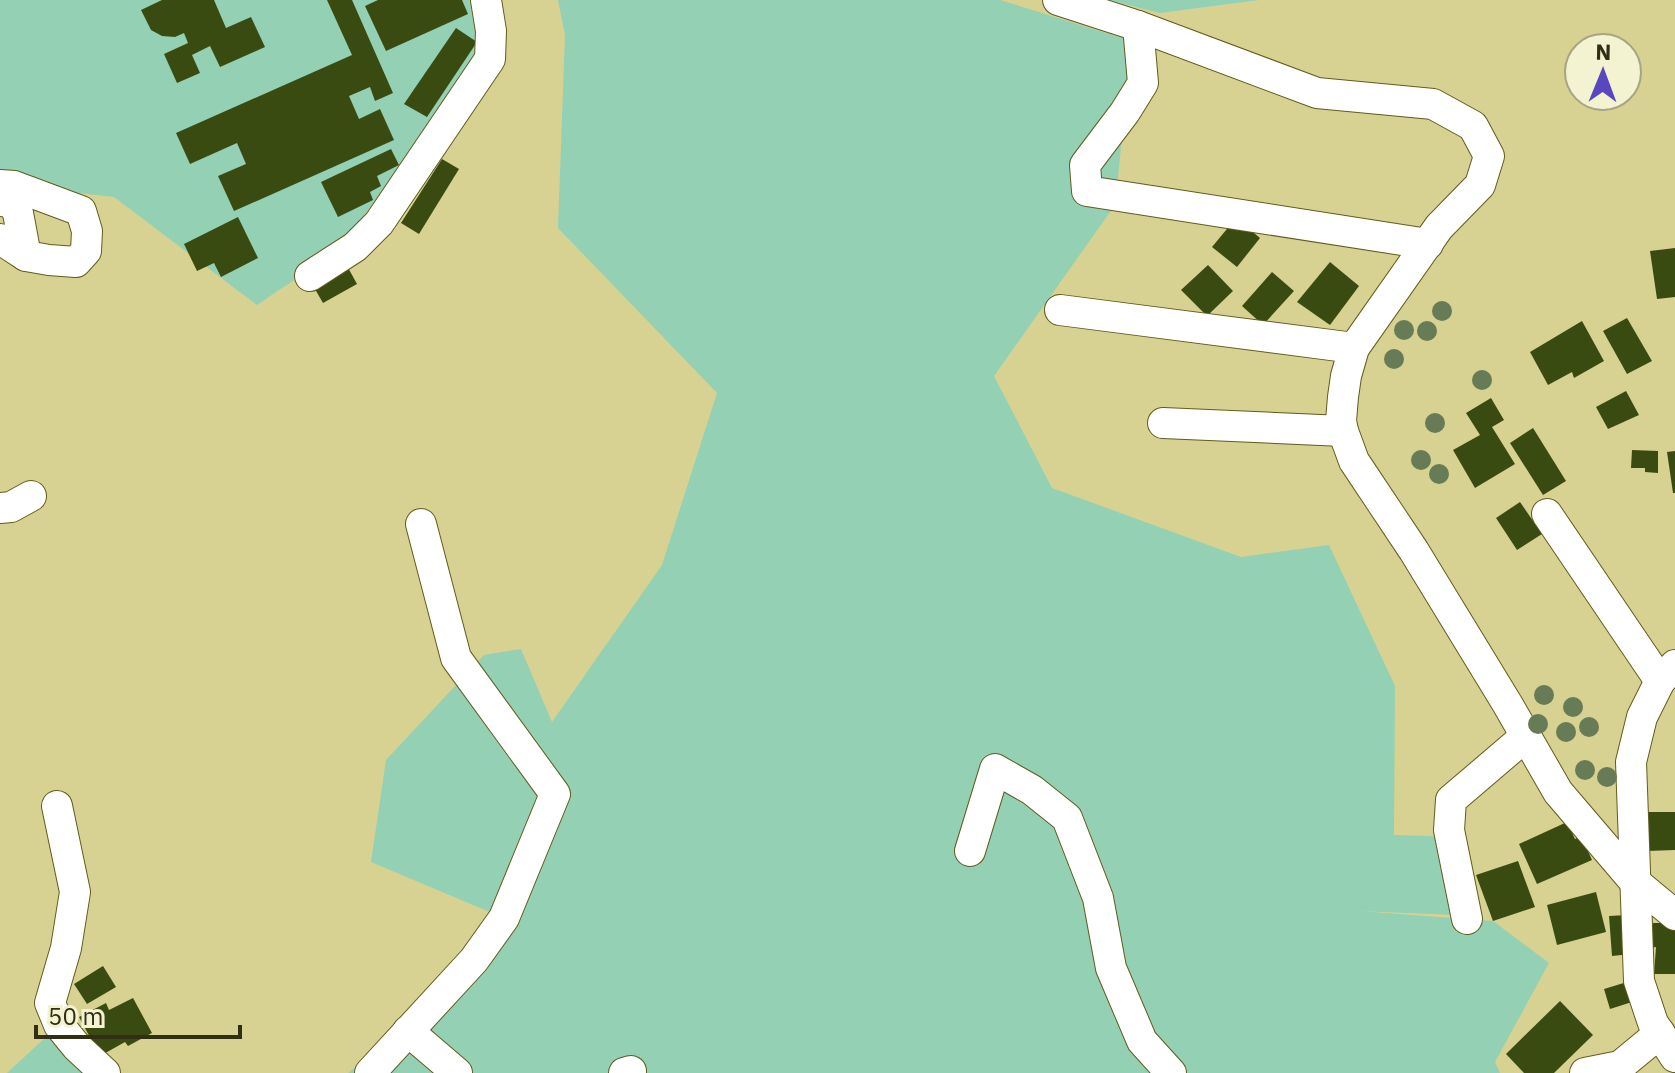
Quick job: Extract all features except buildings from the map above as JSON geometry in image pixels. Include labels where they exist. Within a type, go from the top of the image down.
[{"type":"street","points":[[310,276],[355,247],[379,223],[490,59],[491,31],[486,0]]},
{"type":"street","points":[[1058,0],[1138,26],[1317,93],[1433,104],[1473,126],[1489,156],[1480,185],[1439,227],[1354,348],[1344,387],[1343,431],[1354,461],[1414,551],[1558,792],[1634,881],[1675,915]]},
{"type":"street","points":[[1138,26],[1143,83],[1085,165],[1087,191],[1428,244]]},
{"type":"street","points":[[0,239],[26,256],[49,260],[76,262],[86,251],[87,231],[81,211],[6,193]]},
{"type":"street","points":[[6,193],[18,213],[26,256]]},
{"type":"street","points":[[1060,310],[1354,348]]},
{"type":"street","points":[[1163,423],[1343,431]]},
{"type":"street","points":[[0,508],[11,507],[31,496]]},
{"type":"street","points":[[1547,514],[1667,673],[1642,717],[1631,762],[1639,981],[1653,1023],[1668,1045],[1620,1066],[1585,1073]]},
{"type":"street","points":[[370,1073],[474,960],[504,918],[555,794],[456,658],[421,524]]},
{"type":"street","points":[[1467,919],[1449,830],[1451,800],[1526,736]]},
{"type":"street","points":[[970,851],[995,769],[1032,790],[1067,818],[1098,898],[1111,968],[1142,1041],[1171,1073]]},
{"type":"street","points":[[57,806],[75,892],[66,948],[50,1003],[59,1025],[105,1073]]},
{"type":"street","points":[[408,1031],[457,1073]]},
{"type":"green space","points":[[0,0],[474,0],[477,51],[418,144],[337,251],[257,305],[114,197],[0,182]]},
{"type":"green space","points":[[558,0],[1000,0],[1132,41],[1115,205],[994,376],[1052,488],[1241,557],[1329,545],[1395,686],[1394,835],[1457,837],[1479,916],[1359,911],[1493,921],[1549,963],[1495,1062],[1500,1073],[348,1073],[419,1020],[504,918],[371,862],[386,760],[484,655],[521,649],[552,722],[662,565],[717,393],[558,228],[565,35]]},
{"type":"green space","points":[[1108,0],[1259,0],[1160,13]]},
{"type":"green space","points":[[72,1013],[106,1073],[7,1073]]}]
